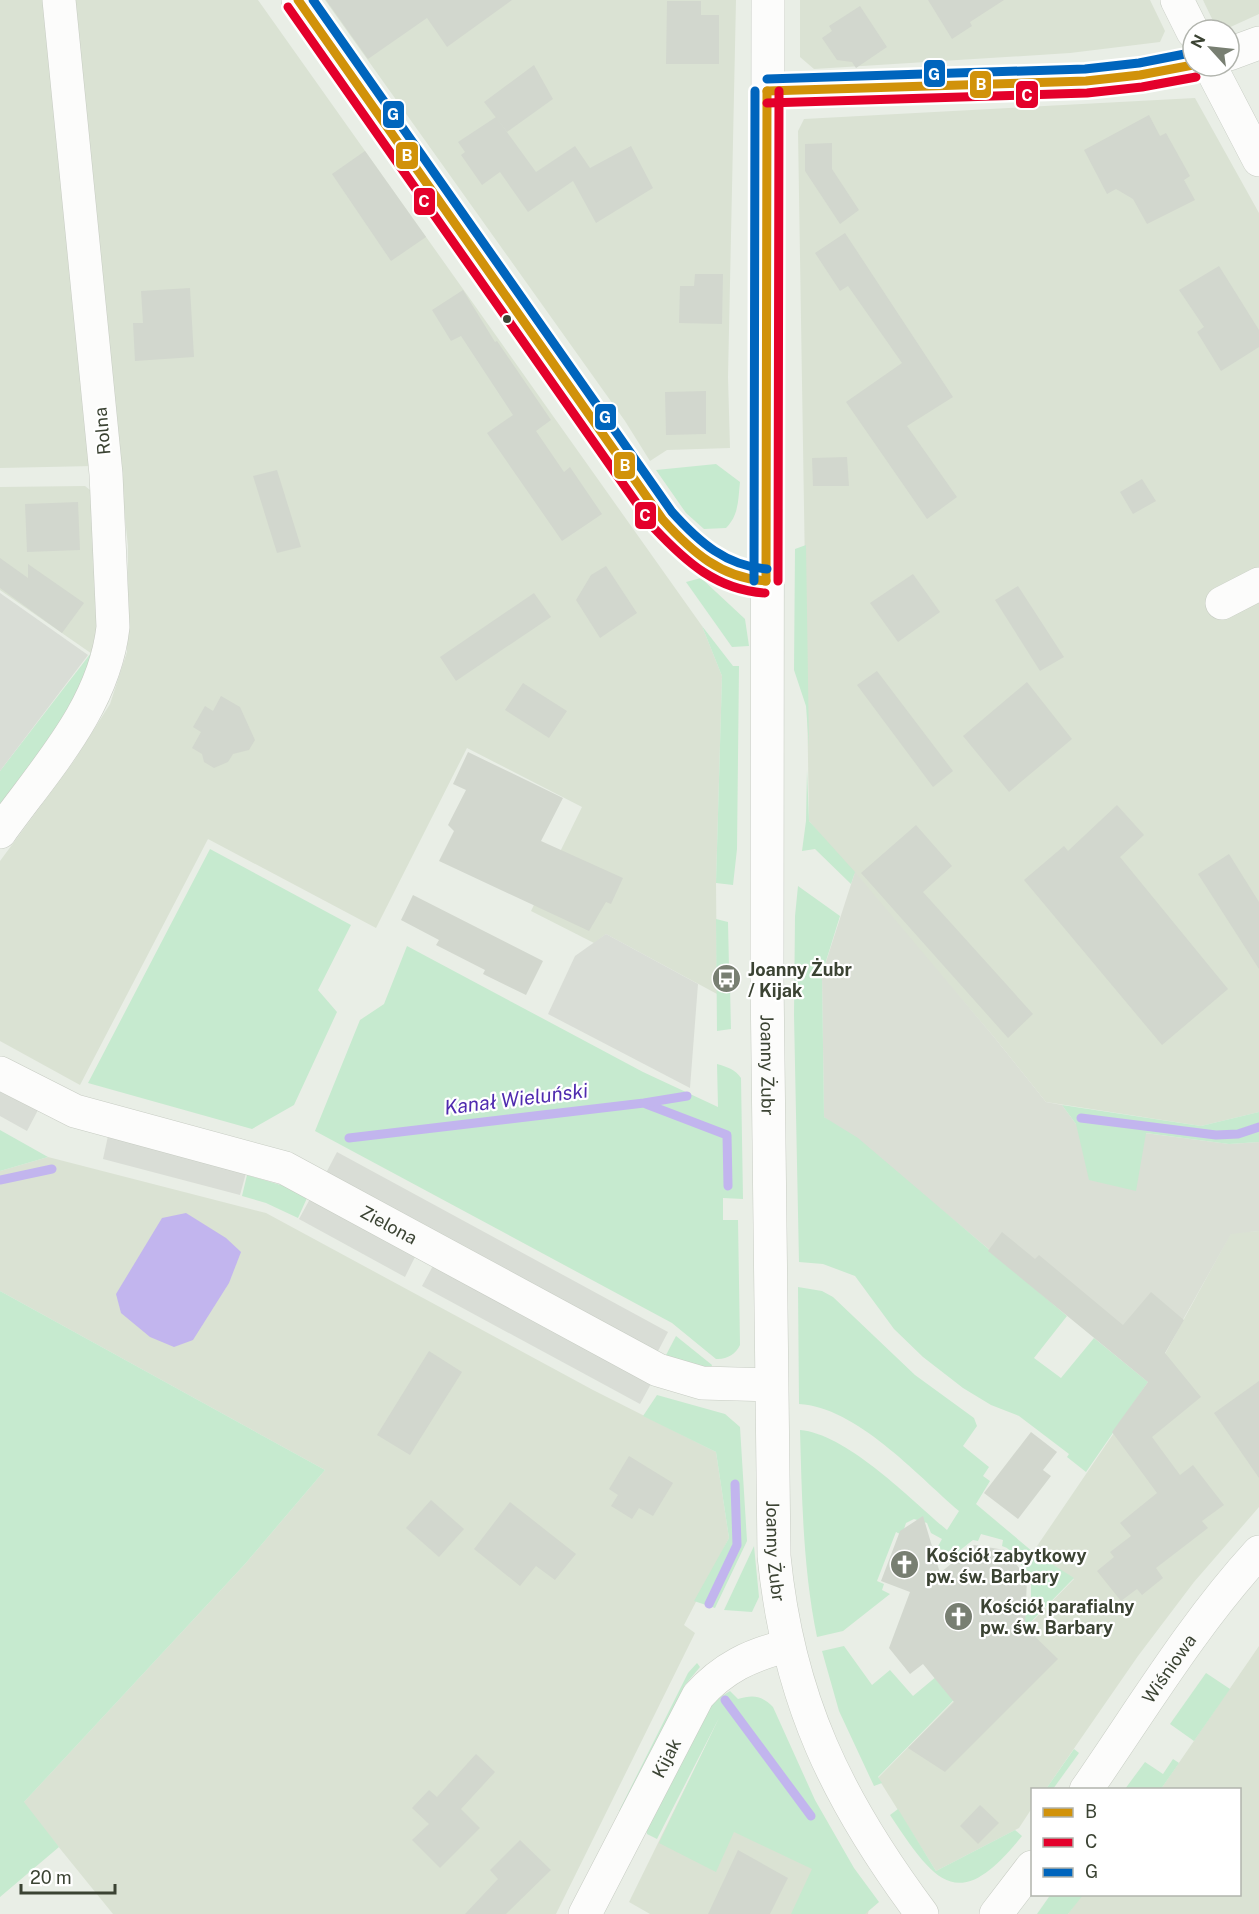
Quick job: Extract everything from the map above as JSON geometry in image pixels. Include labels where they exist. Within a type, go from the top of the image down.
[{"type":"street","name":"Rolna","points":[[0,832],[93,699],[110,651],[113,627],[106,474],[59,0]]},
{"type":"street","points":[[298,0],[663,520],[688,548],[718,569],[746,582],[766,581]]},
{"type":"street","name":"Joanny Żubr","points":[[768,0],[766,581],[770,1385],[774,1556],[787,1646],[812,1728],[845,1798],[881,1857],[921,1914]]},
{"type":"street","points":[[1177,0],[1186,18]]},
{"type":"street","points":[[1241,50],[1259,43]]},
{"type":"street","points":[[767,91],[863,91],[1070,81],[1136,76],[1181,67]]},
{"type":"street","points":[[1216,78],[1259,160]]},
{"type":"street","points":[[1222,603],[1259,584]]},
{"type":"street","name":"Zielona","points":[[0,1073],[75,1111],[285,1168],[658,1370],[702,1383],[770,1385]]},
{"type":"street","name":"Wiśniowa","points":[[1087,1788],[1206,1616],[1230,1584],[1259,1552]]},
{"type":"street","name":"Kijak","points":[[585,1914],[698,1696],[714,1678],[734,1664],[749,1657],[787,1646]]},
{"type":"street","points":[[996,1914],[1031,1868]]},
{"type":"shaded area","points":[[0,0],[49,0],[94,466],[0,468]]},
{"type":"shaded area","points":[[73,0],[258,0],[702,626],[722,676],[716,883],[717,994],[606,934],[594,943],[531,911],[582,807],[467,748],[376,928],[208,839],[80,1085],[0,1041],[0,861],[74,761],[110,704],[127,652],[128,546],[74,45]]},
{"type":"shaded area","points":[[325,0],[736,0],[728,377],[730,448],[667,450],[650,461],[625,421]]},
{"type":"shaded area","points":[[800,0],[1150,0],[1165,31],[1160,42],[1070,53],[814,69],[800,57]]},
{"type":"shaded area","points":[[1203,0],[1259,0],[1259,14],[1241,22],[1241,18],[1212,18]]},
{"type":"shaded area","points":[[1195,98],[1259,213],[1259,1112],[1201,1126],[1046,1102],[994,1037],[809,821],[798,131],[804,119]]},
{"type":"shaded area","points":[[85,486],[95,494],[101,603],[95,656],[0,590],[0,487]]},
{"type":"shaded area","points":[[0,593],[88,655],[0,771]]},
{"type":"shaded area","points":[[855,872],[1046,1102],[1062,1105],[1076,1124],[1229,1144],[1259,1142],[1259,1231],[1231,1234],[1148,1382],[901,1176],[824,1117],[822,974]]},
{"type":"shaded area","points":[[606,934],[698,984],[690,1088],[548,1014],[575,956]]},
{"type":"shaded area","points":[[0,1089],[38,1110],[27,1131],[0,1116]]},
{"type":"shaded area","points":[[108,1136],[246,1173],[240,1195],[103,1159]]},
{"type":"shaded area","points":[[337,1152],[668,1332],[657,1353],[326,1173]]},
{"type":"shaded area","points":[[48,1157],[266,1213],[593,1390],[716,1452],[729,1538],[684,1625],[695,1633],[556,1914],[113,1914],[23,1803],[245,1564],[325,1470],[0,1291],[0,1171]]},
{"type":"shaded area","points":[[311,1197],[416,1255],[405,1277],[299,1219]]},
{"type":"shaded area","points":[[186,1213],[226,1238],[241,1252],[229,1283],[193,1340],[174,1347],[150,1337],[121,1313],[116,1294],[162,1218]]},
{"type":"shaded area","points":[[1259,1231],[1259,1507],[1194,1582],[1138,1656],[1047,1788],[1031,1788],[1031,1810],[1019,1828],[936,1871],[878,1778],[1074,1579],[1033,1552],[1154,1374],[1231,1233]]},
{"type":"shaded area","points":[[434,1264],[652,1382],[640,1404],[422,1286]]},
{"type":"shaded area","points":[[1259,1646],[1259,1914],[1068,1914],[1081,1896],[1241,1896],[1241,1788],[1162,1788]]},
{"type":"shaded area","points":[[719,1719],[869,1908],[868,1914],[650,1914],[629,1902]]},
{"type":"green space","points":[[716,464],[740,482],[737,507],[726,528],[704,529],[686,513],[656,470]]},
{"type":"green space","points":[[806,545],[809,747],[806,706],[794,670],[795,549]]},
{"type":"green space","points":[[701,578],[745,619],[749,646],[732,647],[686,582]]},
{"type":"green space","points":[[702,626],[733,666],[739,666],[737,849],[733,885],[716,883],[722,676]]},
{"type":"green space","points":[[91,653],[95,656],[84,685],[0,811],[0,771]]},
{"type":"green space","points":[[807,770],[809,821],[855,872],[851,884],[815,849],[802,851],[806,821]]},
{"type":"green space","points":[[210,849],[351,925],[318,990],[337,1012],[294,1105],[252,1129],[88,1083]]},
{"type":"green space","points":[[798,886],[840,916],[822,974],[824,1117],[858,1138],[1067,1316],[1034,1358],[1061,1378],[1094,1338],[1148,1382],[1086,1472],[1067,1457],[1069,1454],[1019,1416],[991,1405],[963,1388],[923,1357],[894,1329],[855,1276],[823,1264],[799,1262],[794,1015],[795,916]]},
{"type":"green space","points":[[716,919],[728,922],[729,968],[723,968],[724,987],[730,987],[731,1029],[717,1031]]},
{"type":"green space","points":[[407,946],[643,1072],[718,1107],[717,1064],[739,1075],[741,1078],[743,1199],[723,1198],[723,1220],[738,1220],[740,1345],[733,1354],[716,1359],[672,1323],[315,1131],[360,1020],[384,1004]]},
{"type":"green space","points":[[1062,1105],[1201,1126],[1259,1112],[1259,1142],[1229,1144],[1146,1133],[1136,1191],[1089,1180],[1076,1124]]},
{"type":"green space","points":[[0,1130],[48,1157],[0,1171]]},
{"type":"green space","points":[[247,1175],[284,1186],[307,1198],[298,1218],[266,1203],[242,1196]]},
{"type":"green space","points":[[798,1287],[822,1291],[833,1297],[915,1375],[974,1418],[977,1426],[963,1446],[989,1467],[983,1476],[990,1481],[976,1504],[1033,1552],[1074,1578],[878,1777],[882,1783],[874,1786],[839,1711],[822,1651],[844,1646],[872,1685],[890,1670],[913,1696],[943,1671],[1031,1610],[1031,1576],[1007,1548],[1002,1546],[1003,1540],[981,1534],[978,1541],[973,1540],[955,1554],[937,1548],[942,1539],[931,1533],[927,1523],[914,1519],[906,1523],[902,1535],[896,1532],[877,1581],[884,1584],[882,1590],[890,1594],[843,1631],[817,1637],[806,1560],[800,1430],[818,1434],[857,1455],[947,1530],[959,1511],[905,1462],[863,1429],[820,1408],[799,1404]]},
{"type":"green space","points":[[0,1291],[325,1470],[245,1564],[24,1802],[59,1847],[0,1897]]},
{"type":"green space","points":[[676,1336],[712,1365],[711,1369],[665,1357]]},
{"type":"green space","points":[[657,1395],[725,1414],[740,1427],[747,1541],[715,1608],[694,1601],[729,1538],[716,1452],[643,1416]]},
{"type":"green space","points":[[754,1546],[759,1597],[752,1612],[724,1610]]},
{"type":"green space","points":[[697,1663],[700,1667],[685,1685],[622,1813],[619,1811],[688,1673]]},
{"type":"green space","points":[[1206,1673],[1230,1689],[1194,1741],[1170,1724]]},
{"type":"green space","points":[[730,1691],[738,1699],[757,1697],[773,1707],[815,1800],[854,1868],[879,1902],[865,1914],[791,1914],[812,1869],[734,1832],[716,1872],[659,1843],[719,1718],[657,1839],[647,1834],[646,1827],[711,1703]]},
{"type":"green space","points":[[1074,1749],[1079,1753],[1054,1788],[1047,1788]]},
{"type":"green space","points":[[1173,1759],[1179,1763],[1162,1788],[1126,1788],[1145,1762],[1163,1774]]},
{"type":"green space","points":[[898,1809],[936,1871],[1015,1830],[1022,1836],[1000,1860],[981,1876],[965,1882],[950,1881],[936,1873],[907,1839],[890,1815]]},
{"type":"green space","points":[[1050,1896],[1082,1896],[1068,1914],[1037,1914]]},
{"type":"building","points":[[326,0],[512,0],[447,47],[427,18],[368,59]]},
{"type":"building","points":[[928,0],[1004,0],[970,22],[972,26],[952,39]]},
{"type":"building","points":[[667,1],[701,1],[701,15],[719,15],[719,64],[666,64]]},
{"type":"building","points":[[860,6],[887,47],[856,68],[852,62],[837,60],[822,38],[832,31],[829,26]]},
{"type":"building","points":[[534,65],[553,99],[507,132],[484,102]]},
{"type":"building","points":[[1149,115],[1160,136],[1166,133],[1190,176],[1184,180],[1195,200],[1147,224],[1133,199],[1116,189],[1107,194],[1084,150]]},
{"type":"building","points":[[496,117],[536,172],[575,146],[590,168],[631,146],[653,188],[596,223],[573,181],[528,212],[500,172],[482,185],[461,155],[465,152],[458,142]]},
{"type":"building","points":[[832,143],[832,169],[859,210],[840,224],[805,171],[805,144]]},
{"type":"building","points":[[365,151],[426,237],[391,261],[332,174]]},
{"type":"building","points":[[845,233],[953,397],[907,426],[957,497],[927,519],[846,402],[902,363],[848,286],[840,291],[815,253]]},
{"type":"building","points":[[1219,266],[1259,330],[1259,347],[1221,371],[1197,332],[1204,327],[1179,290]]},
{"type":"building","points":[[695,274],[723,274],[722,324],[679,323],[680,286],[694,286]]},
{"type":"building","points":[[190,288],[194,357],[135,361],[133,323],[143,323],[141,291]]},
{"type":"building","points":[[463,290],[495,342],[497,341],[551,420],[536,431],[564,472],[570,467],[602,514],[562,541],[487,433],[513,415],[461,336],[451,341],[432,310]]},
{"type":"building","points":[[706,391],[706,434],[666,435],[665,392]]},
{"type":"building","points":[[847,457],[849,486],[813,486],[812,458]]},
{"type":"building","points":[[277,470],[301,547],[277,553],[253,476]]},
{"type":"building","points":[[1142,479],[1156,501],[1133,514],[1120,492]]},
{"type":"building","points":[[78,502],[80,550],[27,552],[25,504]]},
{"type":"building","points":[[0,558],[28,578],[28,564],[84,603],[62,633],[0,588]]},
{"type":"building","points":[[606,566],[637,613],[600,638],[576,600],[591,575]]},
{"type":"building","points":[[913,574],[940,612],[898,642],[870,603]]},
{"type":"building","points":[[1018,586],[1064,657],[1040,671],[995,600]]},
{"type":"building","points":[[534,593],[551,617],[456,681],[440,657]]},
{"type":"building","points":[[877,671],[953,771],[933,787],[857,685]]},
{"type":"building","points":[[1027,682],[1072,739],[1009,792],[963,736]]},
{"type":"building","points":[[523,683],[567,711],[549,738],[505,710]]},
{"type":"building","points":[[221,696],[240,707],[255,740],[249,750],[233,754],[228,762],[214,768],[204,762],[202,754],[192,748],[201,732],[193,727],[205,706],[213,711]]},
{"type":"building","points":[[468,752],[563,798],[541,841],[623,878],[611,904],[606,902],[589,931],[439,861],[454,831],[448,825],[466,790],[453,784]]},
{"type":"building","points":[[1117,805],[1144,835],[1120,857],[1228,989],[1162,1045],[1024,880],[1064,846],[1068,851]]},
{"type":"building","points":[[916,825],[952,866],[923,892],[1033,1014],[1008,1038],[861,873]]},
{"type":"building","points":[[1229,854],[1259,902],[1259,969],[1198,874]]},
{"type":"building","points":[[413,895],[543,961],[526,995],[483,974],[485,970],[436,945],[439,940],[401,920]]},
{"type":"building","points":[[1002,1232],[1035,1259],[1039,1255],[1123,1325],[1151,1292],[1184,1320],[1165,1353],[1201,1397],[1152,1437],[1180,1475],[1193,1465],[1224,1505],[1202,1521],[1208,1528],[1156,1568],[1163,1578],[1142,1595],[1137,1589],[1121,1601],[1097,1571],[1114,1557],[1110,1552],[1131,1536],[1120,1523],[1157,1493],[1112,1432],[1148,1382],[988,1251]]},
{"type":"building","points":[[429,1351],[462,1372],[410,1455],[377,1435]]},
{"type":"building","points":[[1259,1381],[1259,1478],[1214,1413]]},
{"type":"building","points":[[1031,1432],[1057,1452],[1043,1470],[1051,1476],[1018,1519],[984,1493]]},
{"type":"building","points":[[629,1456],[673,1483],[653,1516],[639,1508],[632,1519],[611,1506],[618,1495],[609,1489]]},
{"type":"building","points":[[431,1500],[464,1529],[439,1557],[406,1528]]},
{"type":"building","points":[[510,1502],[576,1554],[555,1580],[536,1566],[520,1586],[474,1549]]},
{"type":"building","points":[[923,1516],[940,1573],[974,1545],[1005,1550],[1027,1578],[1025,1627],[1058,1659],[945,1772],[908,1748],[954,1702],[923,1664],[910,1674],[889,1648],[910,1592],[881,1581],[900,1531]]},
{"type":"building","points":[[476,1754],[495,1772],[461,1809],[480,1828],[440,1868],[412,1840],[429,1824],[412,1808],[429,1790],[437,1797]]},
{"type":"building","points":[[980,1805],[999,1823],[978,1844],[960,1826]]},
{"type":"building","points":[[520,1840],[551,1870],[506,1914],[465,1914],[498,1879],[490,1870]]},
{"type":"building","points":[[738,1850],[788,1878],[770,1914],[708,1914]]},
{"type":"waterway","name":"Kanał Wieluński","points":[[349,1138],[687,1096]]},
{"type":"waterway","points":[[646,1104],[727,1135],[728,1186]]},
{"type":"waterway","name":"Kanał Wieluński","points":[[1081,1118],[1216,1135],[1238,1134],[1259,1127]]},
{"type":"waterway","name":"Kanał Wieluński","points":[[0,1180],[52,1169]]},
{"type":"waterway","points":[[709,1604],[737,1545],[735,1484]]},
{"type":"waterway","points":[[725,1700],[811,1816]]},
{"type":"transit line","name":"B","points":[[298,0],[663,520],[696,553],[721,569],[735,575],[766,581]]},
{"type":"transit line","name":"G","points":[[313,0],[672,512],[714,551],[739,563],[767,569]]},
{"type":"transit line","name":"C","points":[[288,7],[654,528],[691,563],[717,580],[748,591],[765,593]]},
{"type":"transit line","name":"G","points":[[767,79],[1085,69],[1139,63],[1181,55]]},
{"type":"transit line","name":"B","points":[[767,91],[1086,81],[1181,67]]},
{"type":"transit line","name":"C","points":[[767,103],[1087,93],[1142,87],[1191,78]]},
{"type":"transit line","name":"G","points":[[754,581],[755,91]]},
{"type":"transit line","name":"B","points":[[766,581],[767,91]]},
{"type":"transit line","name":"C","points":[[778,581],[779,91]]},
{"type":"place","name":"Joanny Żubr / Kijak","points":[[727,979]]},
{"type":"place","name":"Kościół zabytkowy pw. św. Barbary","points":[[905,1565]]},
{"type":"place","name":"Kościół parafialny pw. św. Barbary","points":[[959,1616]]}]
